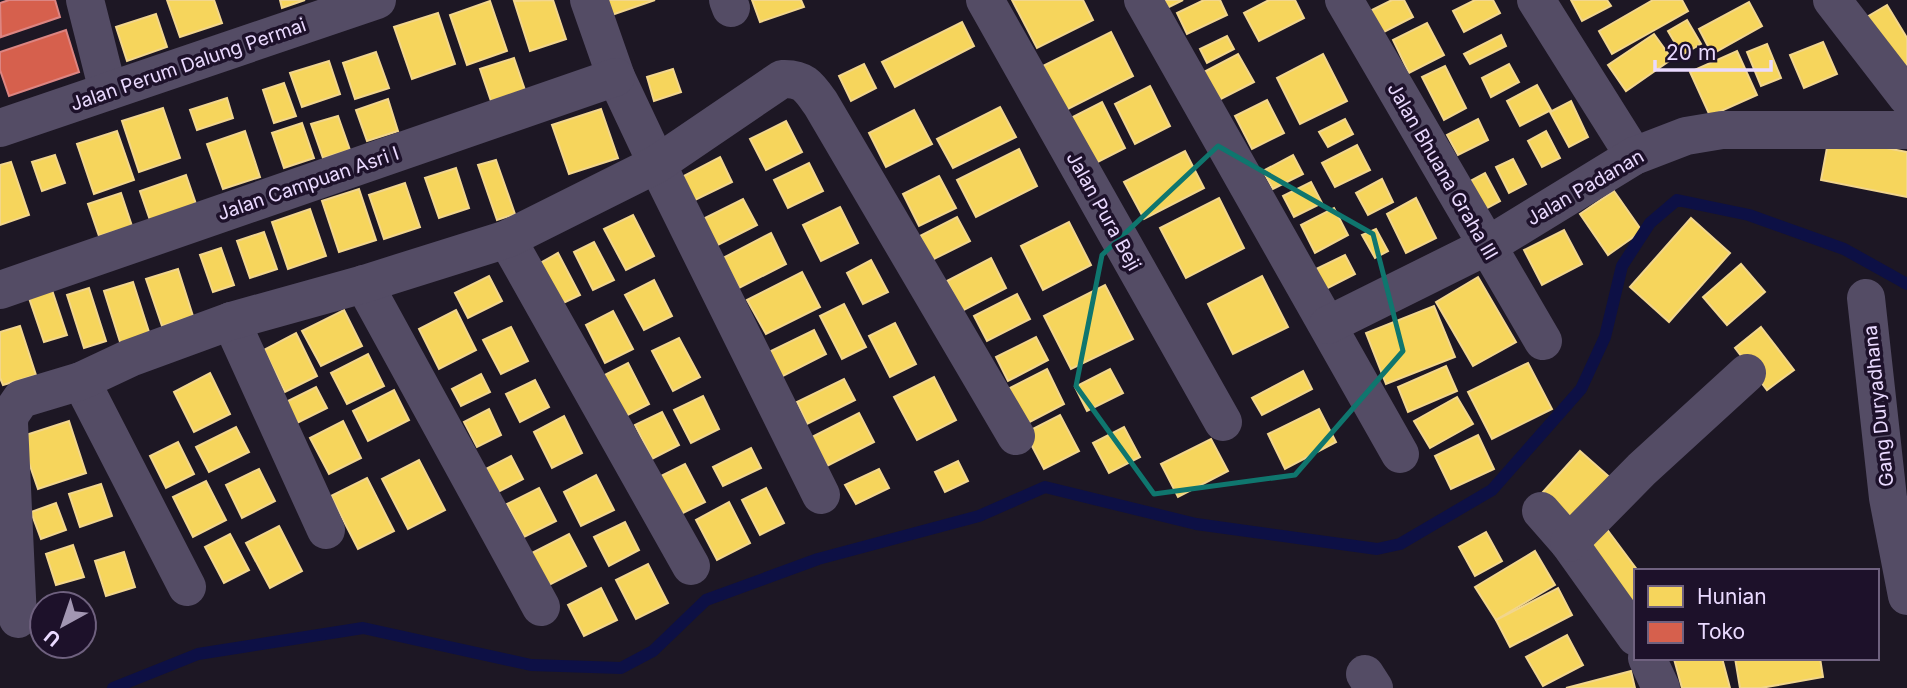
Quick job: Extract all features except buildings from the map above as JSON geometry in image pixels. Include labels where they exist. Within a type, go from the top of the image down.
[{"type":"street","points":[[85,0],[108,91]]},
{"type":"street","name":"Jalan Perum Dalung Permai","points":[[0,128],[377,0]]},
{"type":"street","points":[[589,0],[616,77],[821,495]]},
{"type":"street","name":"Jalan Pura Beji","points":[[985,0],[1223,422]]},
{"type":"street","points":[[1143,0],[1400,454]]},
{"type":"street","name":"Jalan Bhuana Graha III","points":[[1344,0],[1543,341]]},
{"type":"street","points":[[1536,0],[1634,156]]},
{"type":"street","points":[[1832,0],[1907,104]]},
{"type":"street","name":"Jalan Campuan Asri I","points":[[0,290],[616,77]]},
{"type":"street","points":[[19,619],[10,415],[21,398],[80,381],[130,358],[231,321],[364,284],[507,239],[657,164],[782,79],[806,84],[821,104],[1016,436]]},
{"type":"street","name":"Jalan Padanan","points":[[1328,325],[1487,246],[1634,156],[1686,136],[1907,104]]},
{"type":"street","points":[[507,239],[691,566]]},
{"type":"street","points":[[364,284],[541,607]]},
{"type":"street","name":"Gang Duryadhana","points":[[1866,298],[1888,498],[1907,596]]},
{"type":"street","points":[[231,321],[326,530]]},
{"type":"street","points":[[1569,542],[1642,469],[1747,373]]},
{"type":"street","points":[[80,381],[187,587]]},
{"type":"street","points":[[1541,511],[1569,542],[1634,634]]},
{"type":"street","points":[[1648,660],[1661,688]]},
{"type":"highlighted area","points":[[1218,146],[1373,234],[1403,351],[1295,475],[1154,494],[1076,386],[1102,255]]},
{"type":"waterway","points":[[113,688],[198,654],[363,628],[531,665],[621,668],[653,651],[706,600],[818,559],[979,516],[1045,487],[1196,524],[1377,549],[1400,544],[1492,490],[1581,389],[1605,337],[1622,266],[1650,223],[1677,200],[1749,215],[1844,249],[1907,284]]}]
